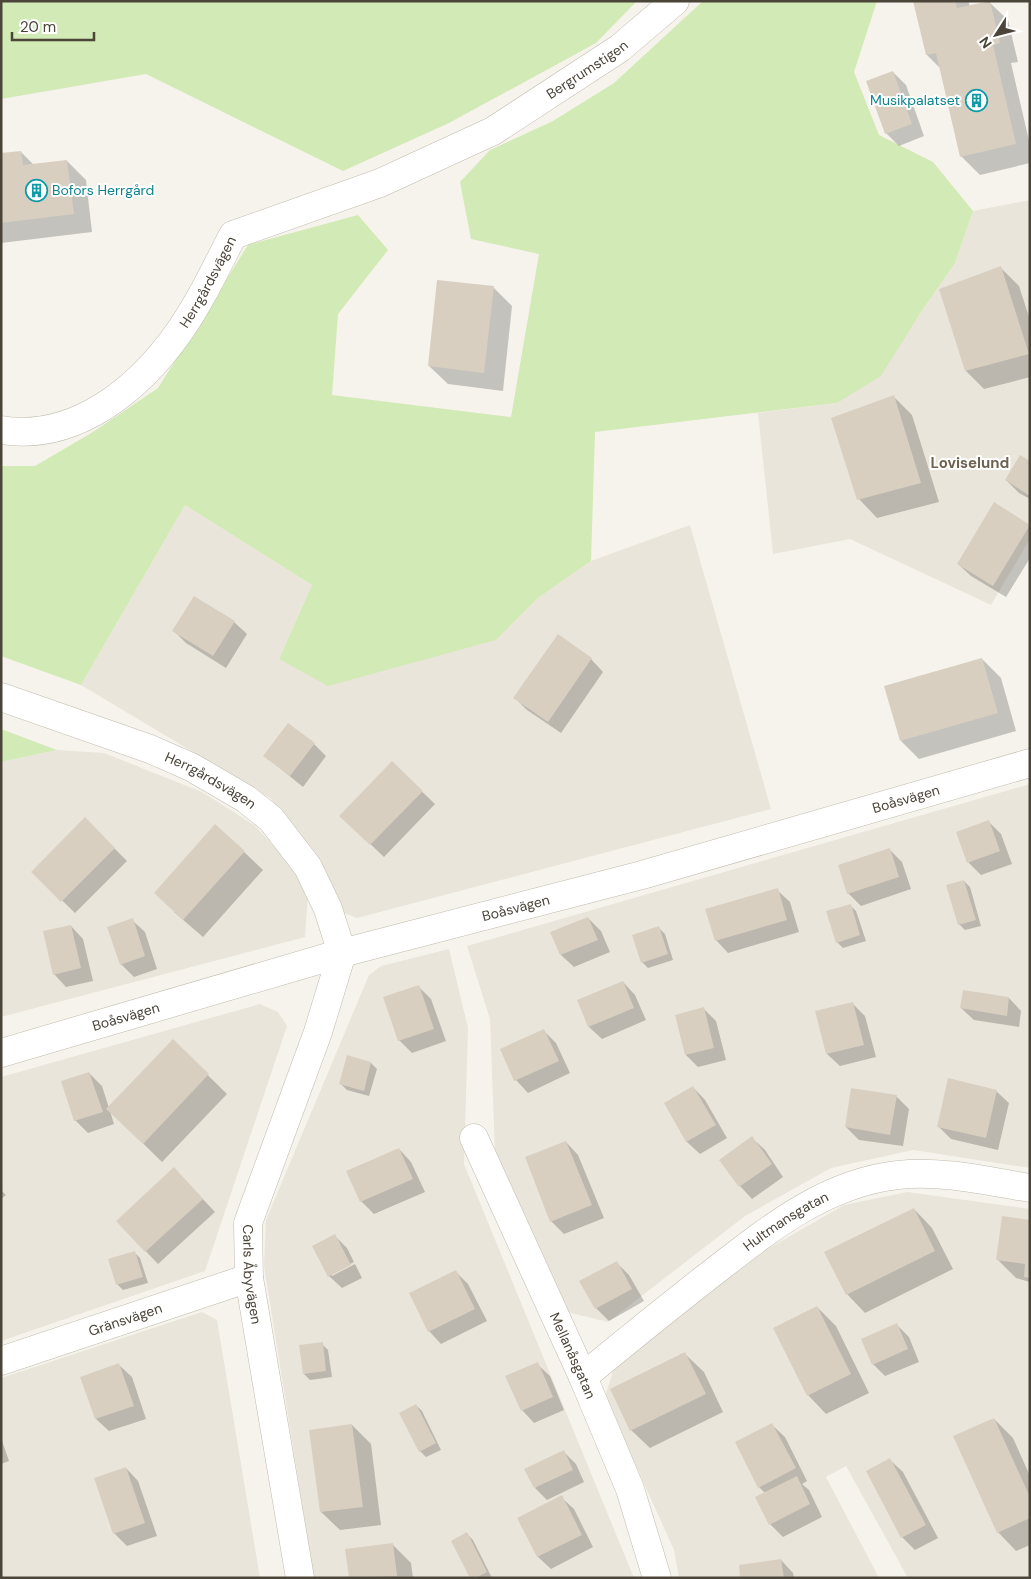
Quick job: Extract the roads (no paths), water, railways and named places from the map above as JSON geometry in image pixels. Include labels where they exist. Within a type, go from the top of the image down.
[{"type":"street","name":"Bergrumstigen","points":[[492,132],[620,48],[676,1]]},
{"type":"street","name":"Herrgårdsvägen","points":[[1,430],[19,433],[59,428],[93,414],[127,390],[151,367],[179,332],[203,294],[233,235],[380,183],[492,132]]},
{"type":"street","name":"Herrgårdsvägen","points":[[1,697],[150,749],[191,767],[246,799],[271,819],[308,867],[328,909],[342,953]]},
{"type":"street","name":"Boåsvägen","points":[[1,1053],[342,953],[642,874],[1030,763]]},
{"type":"street","name":"Carls Åbyvägen","points":[[300,1578],[250,1278],[248,1223],[318,1032],[342,953]]},
{"type":"street","name":"Mellanåsgatan","points":[[474,1138],[583,1377],[630,1488],[657,1578]]},
{"type":"street","name":"Hultmansgatan","points":[[583,1377],[770,1228],[816,1200],[859,1184],[898,1175],[946,1174],[1030,1188]]},
{"type":"street","name":"Gränsvägen","points":[[1,1360],[250,1278]]},
{"type":"place","name":"Musikpalatset","points":[[976,100]]},
{"type":"place","name":"Bofors Herrgård","points":[[36,190]]},
{"type":"district","name":"Loviselund","points":[[970,463]]}]
